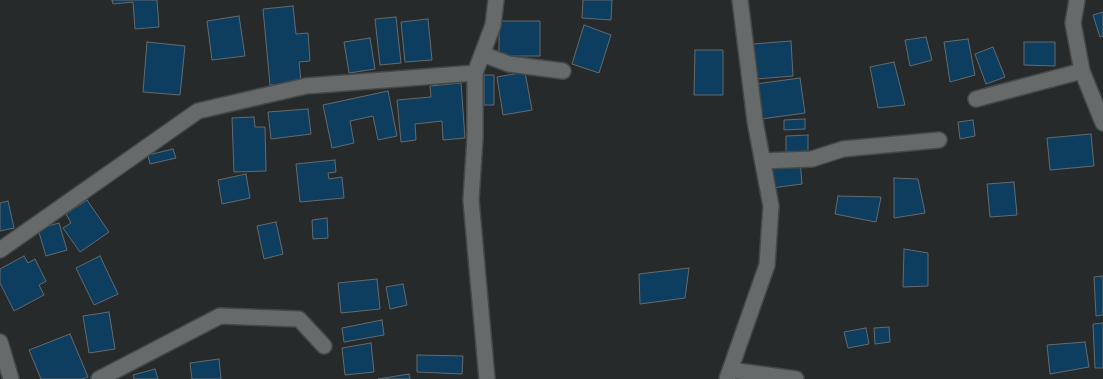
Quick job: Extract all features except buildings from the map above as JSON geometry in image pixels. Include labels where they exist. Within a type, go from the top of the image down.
[{"type":"street","points":[[487,379],[471,200],[475,138],[475,73],[493,25],[496,0]]},
{"type":"street","points":[[740,0],[771,206],[767,265],[729,374],[796,379]]},
{"type":"street","points":[[1077,0],[1073,23],[1082,71],[1103,123]]},
{"type":"street","points":[[482,54],[509,64],[563,71]]},
{"type":"street","points":[[976,100],[1082,71]]},
{"type":"street","points":[[0,250],[198,111],[306,86],[475,73]]},
{"type":"street","points":[[763,162],[812,160],[843,149],[939,140]]},
{"type":"street","points":[[99,379],[220,316],[299,318],[324,346]]},
{"type":"street","points":[[0,342],[11,379]]}]
